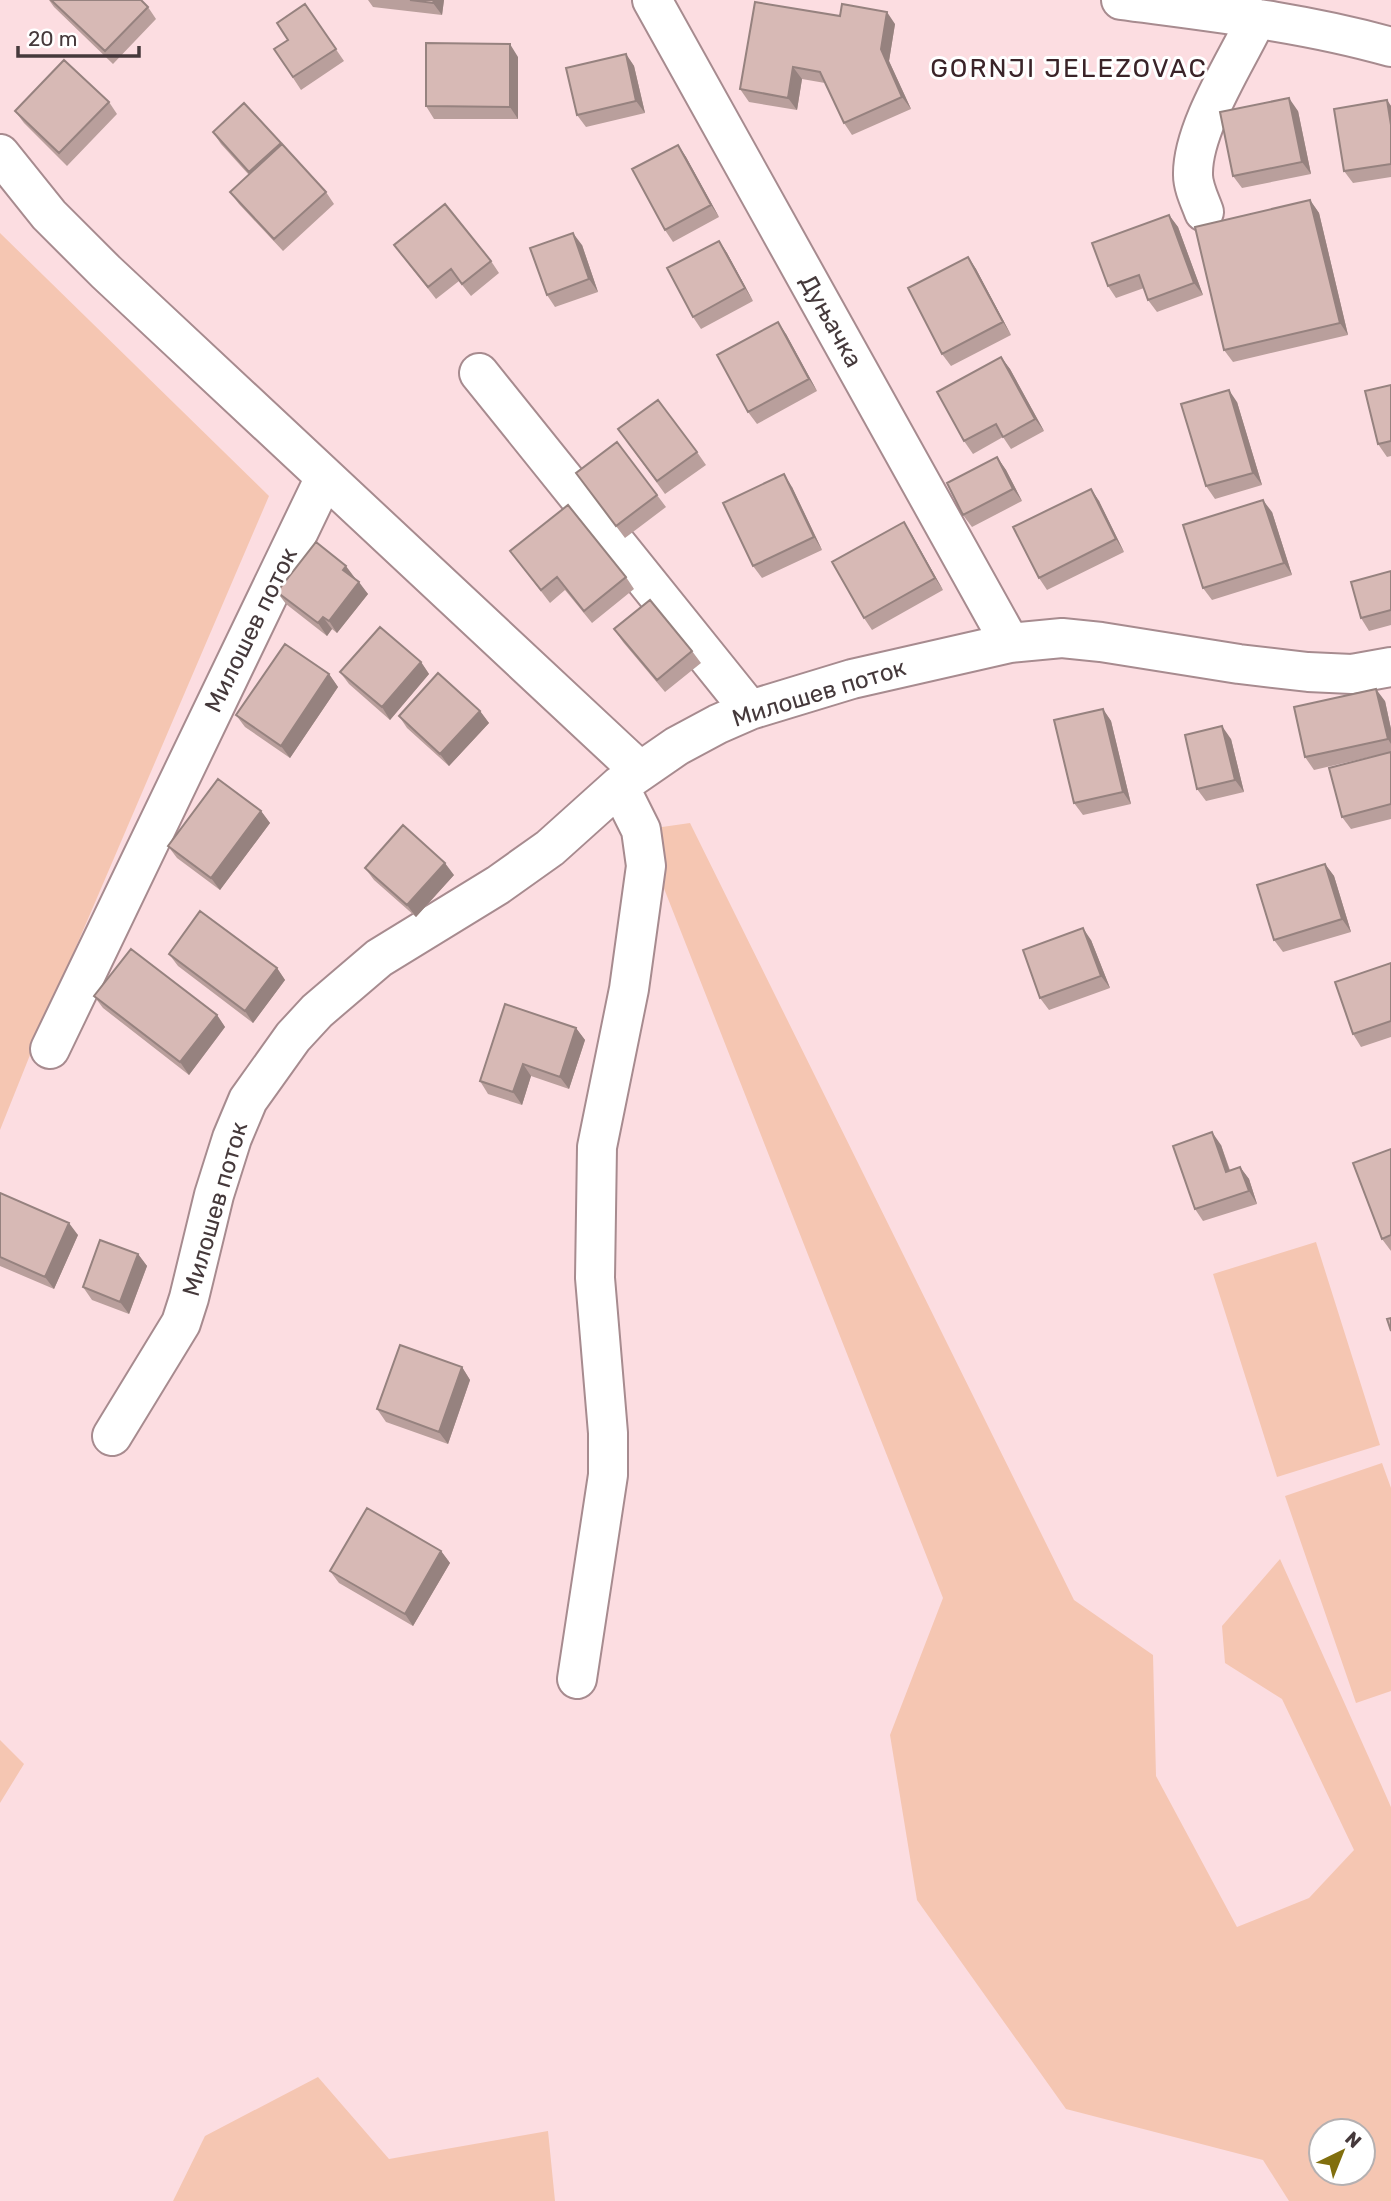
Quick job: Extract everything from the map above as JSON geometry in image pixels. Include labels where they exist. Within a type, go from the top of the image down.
[{"type":"street","name":"Дуњачка","points":[[652,0],[1010,643]]},
{"type":"street","points":[[1121,0],[1239,11],[1391,47]]},
{"type":"street","points":[[1204,212],[1193,178],[1195,152],[1203,128],[1252,28],[1239,11]]},
{"type":"street","points":[[0,154],[49,215],[106,272],[326,477],[629,779],[646,866],[629,989],[597,1147],[595,1278],[608,1433],[608,1475],[577,1679]]},
{"type":"street","points":[[480,373],[750,710]]},
{"type":"street","name":"Милошев поток","points":[[50,1049],[326,477]]},
{"type":"street","name":"Милошев поток","points":[[111,1436],[181,1323],[214,1195],[232,1138],[248,1100],[293,1037],[317,1011],[379,958],[498,885],[550,848],[629,779],[687,740],[750,710],[852,679],[1010,643],[1062,638],[1308,672],[1352,674],[1391,667]]},
{"type":"shaded area","points":[[0,233],[269,496],[0,1130]]},
{"type":"shaded area","points":[[690,823],[1074,1600],[1153,1655],[1156,1776],[1237,1927],[1309,1898],[1354,1850],[1282,1699],[1225,1663],[1222,1626],[1280,1559],[1391,1807],[1391,2201],[1289,2201],[1263,2160],[1066,2109],[917,1900],[890,1735],[943,1598],[641,830]]},
{"type":"shaded area","points":[[1316,1242],[1380,1445],[1277,1477],[1213,1274]]},
{"type":"shaded area","points":[[1382,1463],[1391,1488],[1391,1691],[1356,1703],[1285,1496]]},
{"type":"shaded area","points":[[0,1740],[24,1764],[0,1803]]},
{"type":"shaded area","points":[[318,2077],[389,2159],[548,2131],[555,2201],[173,2201],[205,2136]]},
{"type":"building","points":[[51,0],[141,0],[148,7],[105,51]]},
{"type":"building","points":[[410,0],[434,0],[433,3]]},
{"type":"building","points":[[755,2],[840,16],[842,4],[887,12],[881,49],[902,97],[844,123],[820,72],[793,67],[788,98],[740,89]]},
{"type":"building","points":[[305,4],[336,49],[293,77],[274,49],[288,40],[277,23]]},
{"type":"building","points":[[426,43],[510,44],[510,107],[426,106]]},
{"type":"building","points":[[626,54],[636,101],[577,115],[566,68]]},
{"type":"building","points":[[64,60],[109,102],[59,153],[15,111]]},
{"type":"building","points":[[1289,98],[1302,162],[1233,176],[1220,112]]},
{"type":"building","points":[[1387,100],[1391,125],[1391,164],[1344,171],[1334,109]]},
{"type":"building","points":[[244,103],[281,143],[249,172],[213,132]]},
{"type":"building","points":[[282,144],[326,192],[274,239],[230,192]]},
{"type":"building","points":[[678,145],[711,205],[665,230],[632,169]]},
{"type":"building","points":[[1310,200],[1340,323],[1224,350],[1195,227]]},
{"type":"building","points":[[445,204],[491,261],[462,284],[451,269],[428,287],[394,245]]},
{"type":"building","points":[[1169,215],[1194,283],[1148,300],[1139,275],[1108,286],[1092,243]]},
{"type":"building","points":[[573,233],[589,279],[547,295],[530,248]]},
{"type":"building","points":[[719,241],[745,288],[693,317],[667,268]]},
{"type":"building","points":[[968,257],[1003,322],[942,354],[908,288]]},
{"type":"building","points":[[778,322],[809,379],[748,412],[717,355]]},
{"type":"building","points":[[1001,357],[1035,419],[1003,437],[996,424],[964,441],[937,392]]},
{"type":"building","points":[[1391,385],[1391,441],[1378,444],[1365,391]]},
{"type":"building","points":[[1229,390],[1253,473],[1206,486],[1181,404]]},
{"type":"building","points":[[658,400],[697,452],[657,481],[618,429]]},
{"type":"building","points":[[617,442],[657,495],[616,526],[576,473]]},
{"type":"building","points":[[997,457],[1013,489],[963,515],[947,483]]},
{"type":"building","points":[[784,474],[814,537],[753,566],[723,503]]},
{"type":"building","points":[[1091,489],[1116,539],[1039,578],[1013,527]]},
{"type":"building","points":[[1263,500],[1284,563],[1203,588],[1183,525]]},
{"type":"building","points":[[568,505],[626,577],[584,611],[557,577],[541,590],[510,551]]},
{"type":"building","points":[[904,522],[935,578],[864,618],[832,562]]},
{"type":"building","points":[[316,542],[346,566],[343,570],[359,582],[329,621],[323,617],[318,623],[277,592]]},
{"type":"building","points":[[1391,571],[1391,610],[1361,618],[1351,582]]},
{"type":"building","points":[[650,600],[692,651],[657,680],[614,629]]},
{"type":"building","points":[[380,627],[421,662],[382,707],[340,672]]},
{"type":"building","points":[[285,644],[329,674],[281,746],[236,715]]},
{"type":"building","points":[[438,673],[480,711],[440,754],[399,716]]},
{"type":"building","points":[[1376,689],[1388,739],[1305,757],[1294,707]]},
{"type":"building","points":[[1103,709],[1123,792],[1074,803],[1054,720]]},
{"type":"building","points":[[1222,726],[1235,780],[1197,789],[1185,735]]},
{"type":"building","points":[[1391,752],[1391,804],[1342,817],[1329,768]]},
{"type":"building","points":[[218,779],[261,811],[211,878],[168,846]]},
{"type":"building","points":[[403,825],[445,863],[407,905],[365,868]]},
{"type":"building","points":[[1325,864],[1342,919],[1274,940],[1257,885]]},
{"type":"building","points":[[200,911],[277,968],[245,1011],[169,954]]},
{"type":"building","points":[[1083,928],[1101,976],[1040,998],[1023,950]]},
{"type":"building","points":[[131,949],[217,1015],[180,1062],[94,996]]},
{"type":"building","points":[[1391,963],[1391,1021],[1353,1034],[1335,982]]},
{"type":"building","points":[[505,1004],[576,1028],[560,1077],[523,1064],[513,1092],[480,1081]]},
{"type":"building","points":[[1212,1132],[1226,1172],[1240,1167],[1249,1191],[1195,1209],[1173,1146]]},
{"type":"building","points":[[1391,1149],[1391,1235],[1382,1239],[1353,1163]]},
{"type":"building","points":[[0,1193],[69,1223],[45,1277],[0,1257]]},
{"type":"building","points":[[100,1240],[138,1254],[120,1302],[83,1287]]},
{"type":"building","points":[[400,1345],[462,1367],[439,1432],[377,1409]]},
{"type":"building","points":[[367,1508],[441,1551],[405,1614],[330,1571]]},
{"type":"district","name":"GORNJI JELEZOVAC","points":[[1069,68]]}]
